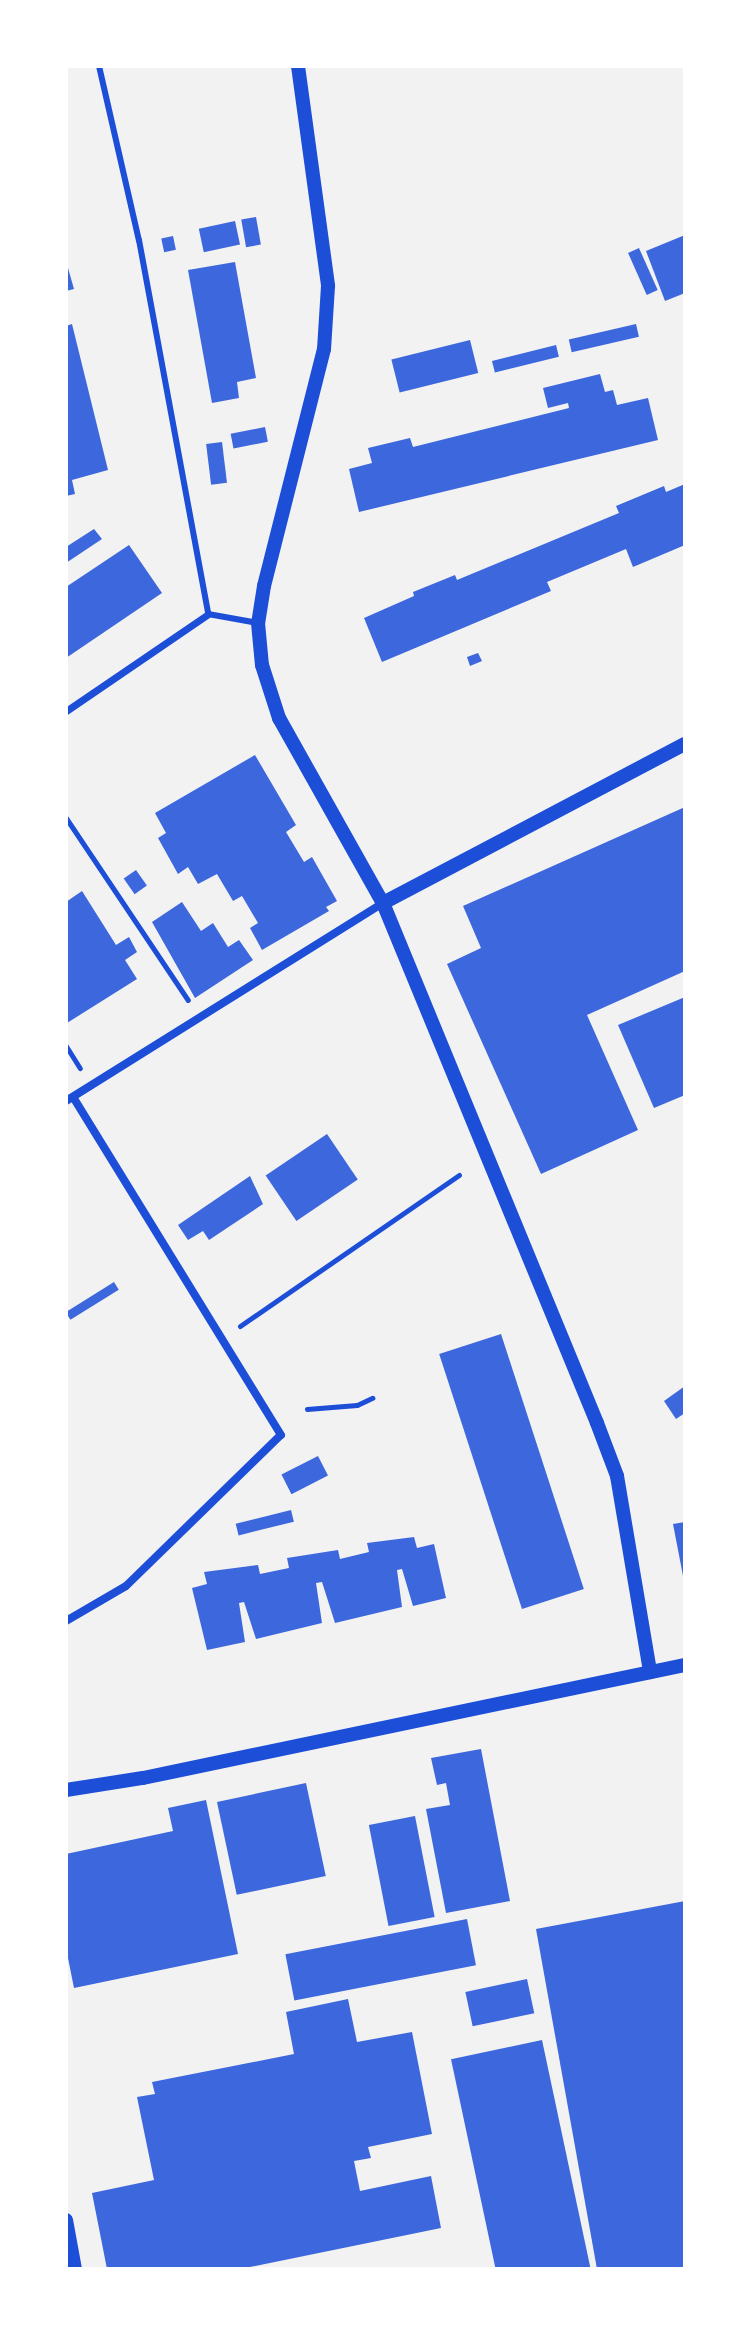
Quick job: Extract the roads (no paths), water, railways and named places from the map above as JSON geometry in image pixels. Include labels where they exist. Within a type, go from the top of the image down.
[{"type":"street","points":[[298,66],[328,286],[324,349],[258,623],[262,665],[279,718],[383,903],[617,1476],[650,1672]]},
{"type":"street","points":[[66,711],[208,614]]},
{"type":"street","points":[[66,1621],[126,1586],[281,1435],[70,1099],[383,903],[685,744]]},
{"type":"street","points":[[66,1790],[143,1778],[685,1665]]},
{"type":"street","points":[[66,2220],[75,2269]]},
{"type":"lane","points":[[109,66],[100,69],[139,240],[208,614],[258,623]]}]
